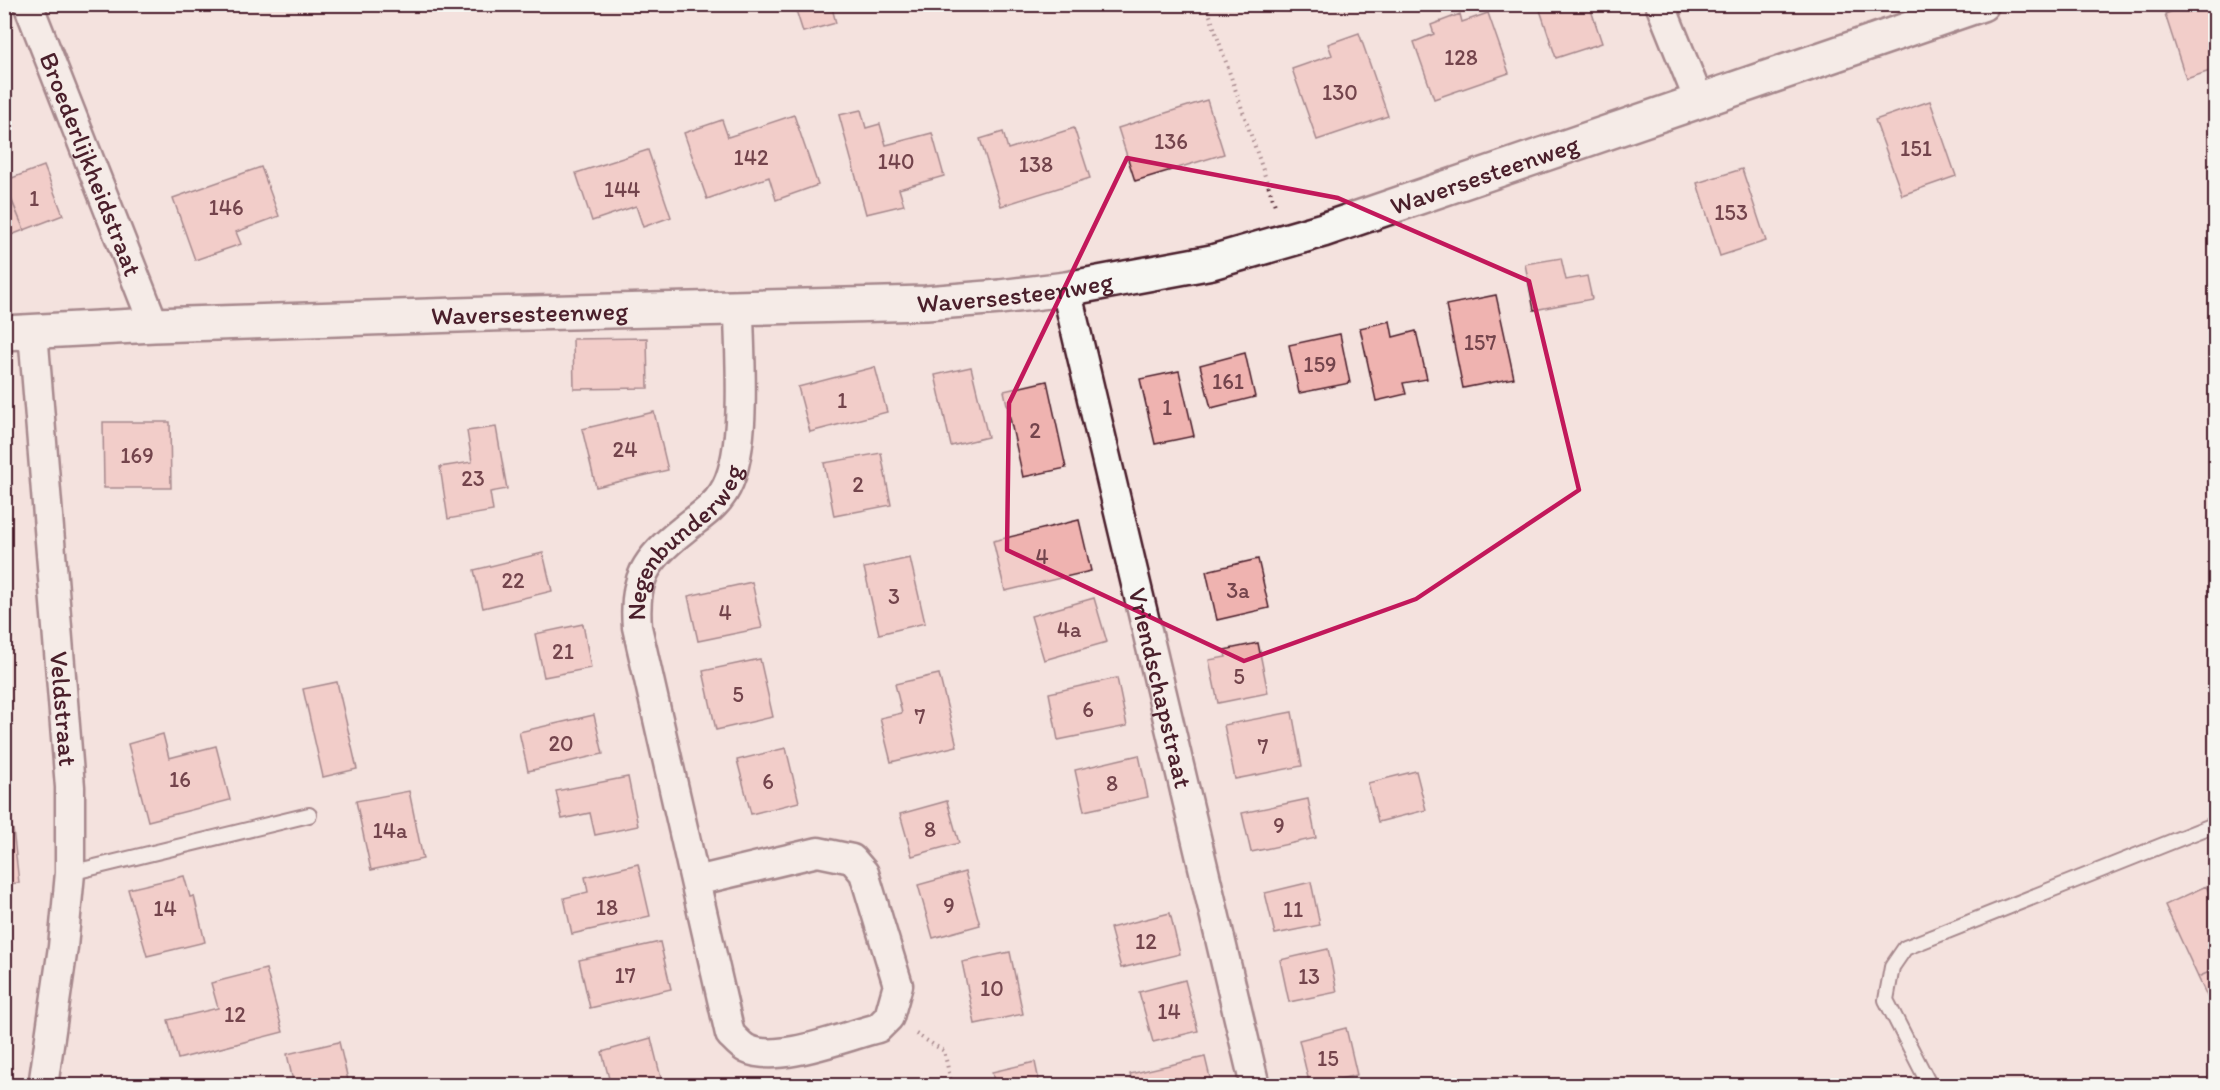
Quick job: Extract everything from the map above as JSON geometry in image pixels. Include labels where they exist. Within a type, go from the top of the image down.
[{"type":"street","name":"Broederlijkheidstraat","points":[[28,4],[154,325]]},
{"type":"street","points":[[1660,4],[1700,103]]},
{"type":"street","name":"Waversesteenweg","points":[[19,333],[154,325],[926,303],[1066,289],[1212,262],[1285,241],[1455,187],[1982,4]]},
{"type":"street","name":"Vriendschapstraat","points":[[1066,289],[1255,1086]]},
{"type":"street","name":"Negenbunderweg","points":[[739,308],[739,411],[736,462],[723,493],[705,514],[659,551],[640,577],[635,601],[637,627],[730,1034],[746,1049],[760,1053],[779,1054],[878,1028],[889,1017]]},
{"type":"street","name":"Veldstraat","points":[[19,333],[70,787],[70,873],[63,947],[43,1086]]},
{"type":"street","points":[[696,881],[818,852],[852,859],[864,873],[898,985],[889,1017]]},
{"type":"lane","points":[[70,873],[309,815]]},
{"type":"lane","points":[[1930,1086],[1886,1000],[1892,967],[1905,948],[2216,824]]},
{"type":"path","points":[[1206,4],[1264,170],[1285,241]]},
{"type":"path","points":[[889,1017],[944,1051],[952,1086]]},
{"type":"highlighted area","points":[[1127,158],[1338,198],[1529,281],[1579,490],[1416,599],[1244,661],[1007,550],[1009,403]]},
{"type":"building","points":[[794,4],[831,4],[836,23],[803,32]]},
{"type":"building","points":[[1538,4],[1589,4],[1602,43],[1556,58]]},
{"type":"building","points":[[2192,4],[2216,4],[2216,69],[2186,79],[2165,14]]},
{"type":"building","points":[[1488,13],[1509,73],[1434,99],[1414,42],[1434,34],[1431,25],[1460,14],[1462,22]]},
{"type":"building","points":[[1359,33],[1388,116],[1317,140],[1292,69],[1332,55],[1328,44]]},
{"type":"building","points":[[1207,100],[1224,154],[1135,181],[1118,128]]},
{"type":"building","points":[[1930,101],[1956,176],[1902,195],[1875,120]]},
{"type":"building","points":[[861,110],[866,128],[880,124],[886,145],[932,133],[944,176],[899,189],[904,205],[866,214],[839,115]]},
{"type":"building","points":[[794,115],[818,185],[776,200],[769,177],[707,199],[684,133],[722,120],[728,137]]},
{"type":"building","points":[[1074,128],[1090,178],[1001,206],[980,139],[1003,132],[1008,149]]},
{"type":"building","points":[[648,150],[671,217],[643,227],[636,206],[592,221],[576,173]]},
{"type":"building","points":[[44,166],[63,215],[24,230],[4,181]]},
{"type":"building","points":[[261,167],[279,216],[236,232],[241,244],[195,260],[173,198]]},
{"type":"building","points":[[1742,169],[1766,241],[1720,256],[1697,183]]},
{"type":"building","points":[[4,182],[24,230],[4,238]]},
{"type":"building","points":[[1561,258],[1566,280],[1587,276],[1592,299],[1534,310],[1525,264]]},
{"type":"building","points":[[1496,295],[1514,378],[1463,388],[1446,305]]},
{"type":"building","points":[[1390,321],[1393,337],[1416,331],[1427,379],[1403,383],[1406,394],[1376,401],[1360,328]]},
{"type":"building","points":[[1340,334],[1350,383],[1299,393],[1289,345]]},
{"type":"building","points":[[647,338],[648,388],[574,389],[573,339]]},
{"type":"building","points":[[1245,353],[1255,397],[1211,408],[1200,365]]},
{"type":"building","points":[[875,367],[887,412],[810,432],[798,387]]},
{"type":"building","points":[[971,367],[988,437],[951,446],[935,375]]},
{"type":"building","points":[[1179,371],[1194,436],[1155,444],[1140,379]]},
{"type":"building","points":[[1047,381],[1066,468],[1023,477],[1004,391]]},
{"type":"building","points":[[654,412],[668,470],[596,487],[582,429]]},
{"type":"building","points":[[103,422],[170,422],[171,488],[104,488]]},
{"type":"building","points":[[496,427],[507,489],[490,492],[493,511],[448,519],[440,467],[472,462],[467,431]]},
{"type":"building","points":[[881,453],[891,505],[834,516],[824,463]]},
{"type":"building","points":[[1079,520],[1091,571],[1005,591],[993,541]]},
{"type":"building","points":[[543,553],[552,591],[483,608],[474,570]]},
{"type":"building","points":[[910,558],[925,623],[879,634],[864,568]]},
{"type":"building","points":[[1258,559],[1269,608],[1217,620],[1206,571]]},
{"type":"building","points":[[752,582],[762,628],[698,641],[688,596]]},
{"type":"building","points":[[1094,598],[1107,642],[1044,660],[1031,616]]},
{"type":"building","points":[[583,624],[591,668],[544,677],[535,634]]},
{"type":"building","points":[[1258,643],[1268,693],[1218,703],[1209,660],[1226,657],[1224,650]]},
{"type":"building","points":[[760,659],[773,717],[716,730],[703,671]]},
{"type":"building","points":[[939,674],[957,746],[891,762],[880,718],[902,713],[895,684]]},
{"type":"building","points":[[1117,678],[1127,726],[1058,740],[1049,693]]},
{"type":"building","points":[[337,682],[357,769],[323,777],[303,689]]},
{"type":"building","points":[[1292,712],[1302,766],[1235,779],[1224,725]]},
{"type":"building","points":[[594,715],[603,754],[528,771],[519,732]]},
{"type":"building","points":[[163,734],[169,758],[216,746],[230,800],[148,821],[128,744]]},
{"type":"building","points":[[786,748],[799,802],[751,814],[737,760]]},
{"type":"building","points":[[1139,755],[1148,797],[1084,811],[1075,770]]},
{"type":"building","points":[[1416,771],[1426,810],[1378,822],[1368,783]]},
{"type":"building","points":[[628,777],[638,826],[595,835],[590,813],[562,819],[556,791]]},
{"type":"building","points":[[409,791],[423,859],[371,870],[356,801]]},
{"type":"building","points":[[1308,799],[1316,838],[1251,852],[1242,813]]},
{"type":"building","points":[[947,801],[959,843],[912,856],[900,814]]},
{"type":"building","points":[[4,810],[8,829],[13,829],[19,883],[4,884]]},
{"type":"building","points":[[638,864],[650,916],[572,934],[564,898],[588,892],[585,877]]},
{"type":"building","points":[[965,872],[980,925],[933,938],[918,885]]},
{"type":"building","points":[[184,876],[190,897],[194,896],[205,942],[147,956],[128,889]]},
{"type":"building","points":[[1311,882],[1320,925],[1275,934],[1265,893]]},
{"type":"building","points":[[2206,886],[2216,907],[2216,969],[2198,977],[2165,905]]},
{"type":"building","points":[[1170,913],[1180,954],[1121,968],[1110,928]]},
{"type":"building","points":[[660,942],[671,989],[590,1008],[579,960]]},
{"type":"building","points":[[1328,949],[1337,992],[1289,1002],[1280,960]]},
{"type":"building","points":[[1010,952],[1023,1014],[975,1024],[962,962]]},
{"type":"building","points":[[266,969],[283,1032],[178,1059],[168,1020],[218,1008],[211,983]]},
{"type":"building","points":[[2216,969],[2216,1015],[2198,977]]},
{"type":"building","points":[[1185,980],[1198,1031],[1153,1042],[1139,992]]},
{"type":"building","points":[[1346,1028],[1357,1075],[1310,1086],[1299,1040]]},
{"type":"building","points":[[651,1038],[663,1086],[611,1086],[602,1052]]},
{"type":"building","points":[[339,1042],[349,1084],[294,1086],[287,1054]]},
{"type":"building","points":[[1205,1057],[1212,1086],[1133,1086],[1130,1074]]},
{"type":"building","points":[[1035,1062],[1040,1086],[995,1086],[992,1072]]},
{"type":"building","points":[[931,1079],[932,1086],[897,1086]]}]
